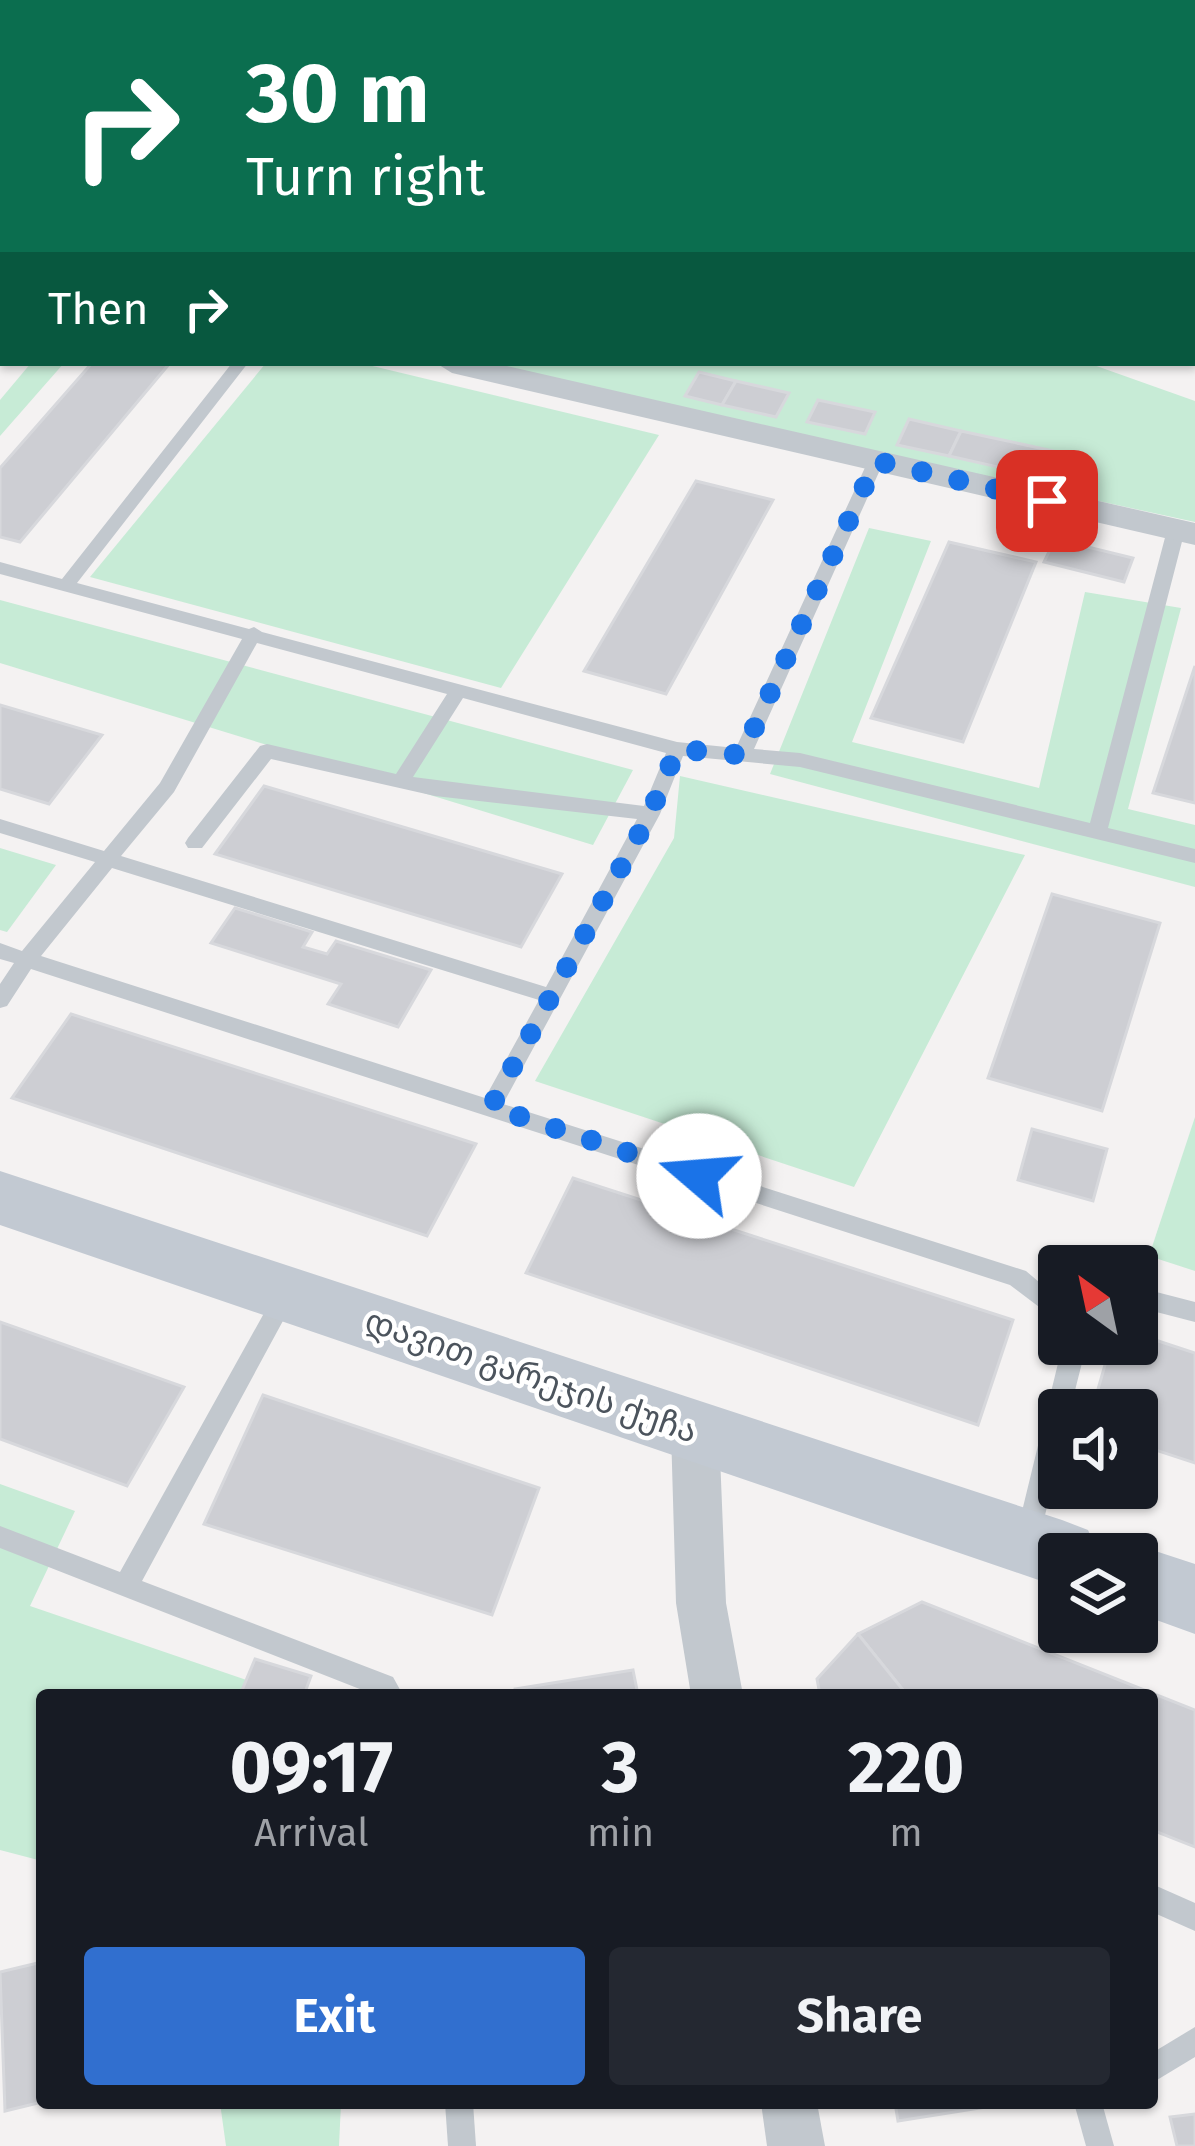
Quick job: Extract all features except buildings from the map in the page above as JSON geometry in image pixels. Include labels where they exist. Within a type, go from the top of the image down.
[{"type":"main road","name":"დავით გარეჯის ქუჩა","points":[[0,1198],[1038,1546]]},
{"type":"main road","points":[[1158,1587],[1195,1599]]},
{"type":"street","points":[[465,366],[1185,532]]},
{"type":"street","points":[[695,1431],[701,1603],[716,1689]]},
{"type":"street","points":[[789,2109],[796,2146]]},
{"type":"lane","points":[[66,585],[237,366]]},
{"type":"lane","points":[[742,755],[876,461]]},
{"type":"lane","points":[[1097,832],[1185,532]]},
{"type":"lane","points":[[0,568],[677,749],[800,760],[1195,856]]},
{"type":"lane","points":[[0,1000],[27,959],[167,788],[254,633]]},
{"type":"lane","points":[[401,781],[459,689]]},
{"type":"lane","points":[[491,1107],[650,814],[677,749]]},
{"type":"lane","points":[[195,843],[268,751],[401,781],[650,814]]},
{"type":"lane","points":[[0,826],[551,996]]},
{"type":"lane","points":[[0,951],[1018,1278],[1038,1295]]},
{"type":"lane","points":[[126,1586],[286,1294]]},
{"type":"lane","points":[[1158,1302],[1195,1312]]},
{"type":"lane","points":[[1046,1533],[1071,1365]]},
{"type":"lane","points":[[0,1537],[385,1689]]},
{"type":"lane","points":[[1158,1901],[1195,1917]]},
{"type":"lane","points":[[1158,2065],[1195,2041]]},
{"type":"lane","points":[[459,2109],[462,2146]]},
{"type":"lane","points":[[1094,2109],[1100,2146]]},
{"type":"green space","points":[[28,366],[61,366],[0,436],[0,400]]},
{"type":"green space","points":[[264,366],[372,366],[659,435],[501,688],[90,577]]},
{"type":"green space","points":[[478,366],[1096,366],[1195,401],[1195,522]]},
{"type":"green space","points":[[869,528],[931,541],[852,742],[1039,788],[1085,592],[1181,608],[1128,809],[1195,825],[1195,887],[770,774]]},
{"type":"green space","points":[[0,600],[633,770],[593,845],[0,663]]},
{"type":"green space","points":[[680,776],[1025,855],[854,1187],[535,1081],[674,838]]},
{"type":"green space","points":[[0,848],[56,865],[7,932],[0,930]]},
{"type":"green space","points":[[1195,1117],[1195,1271],[1158,1259],[1158,1245],[1153,1245]]},
{"type":"green space","points":[[0,1484],[75,1511],[30,1606],[264,1686],[36,1689],[36,1859],[0,1850]]},
{"type":"green space","points":[[221,2109],[341,2109],[339,2146],[226,2146]]},
{"type":"route","points":[[699,1176],[491,1107],[650,814],[677,749],[742,755],[876,461],[1047,501]]}]
